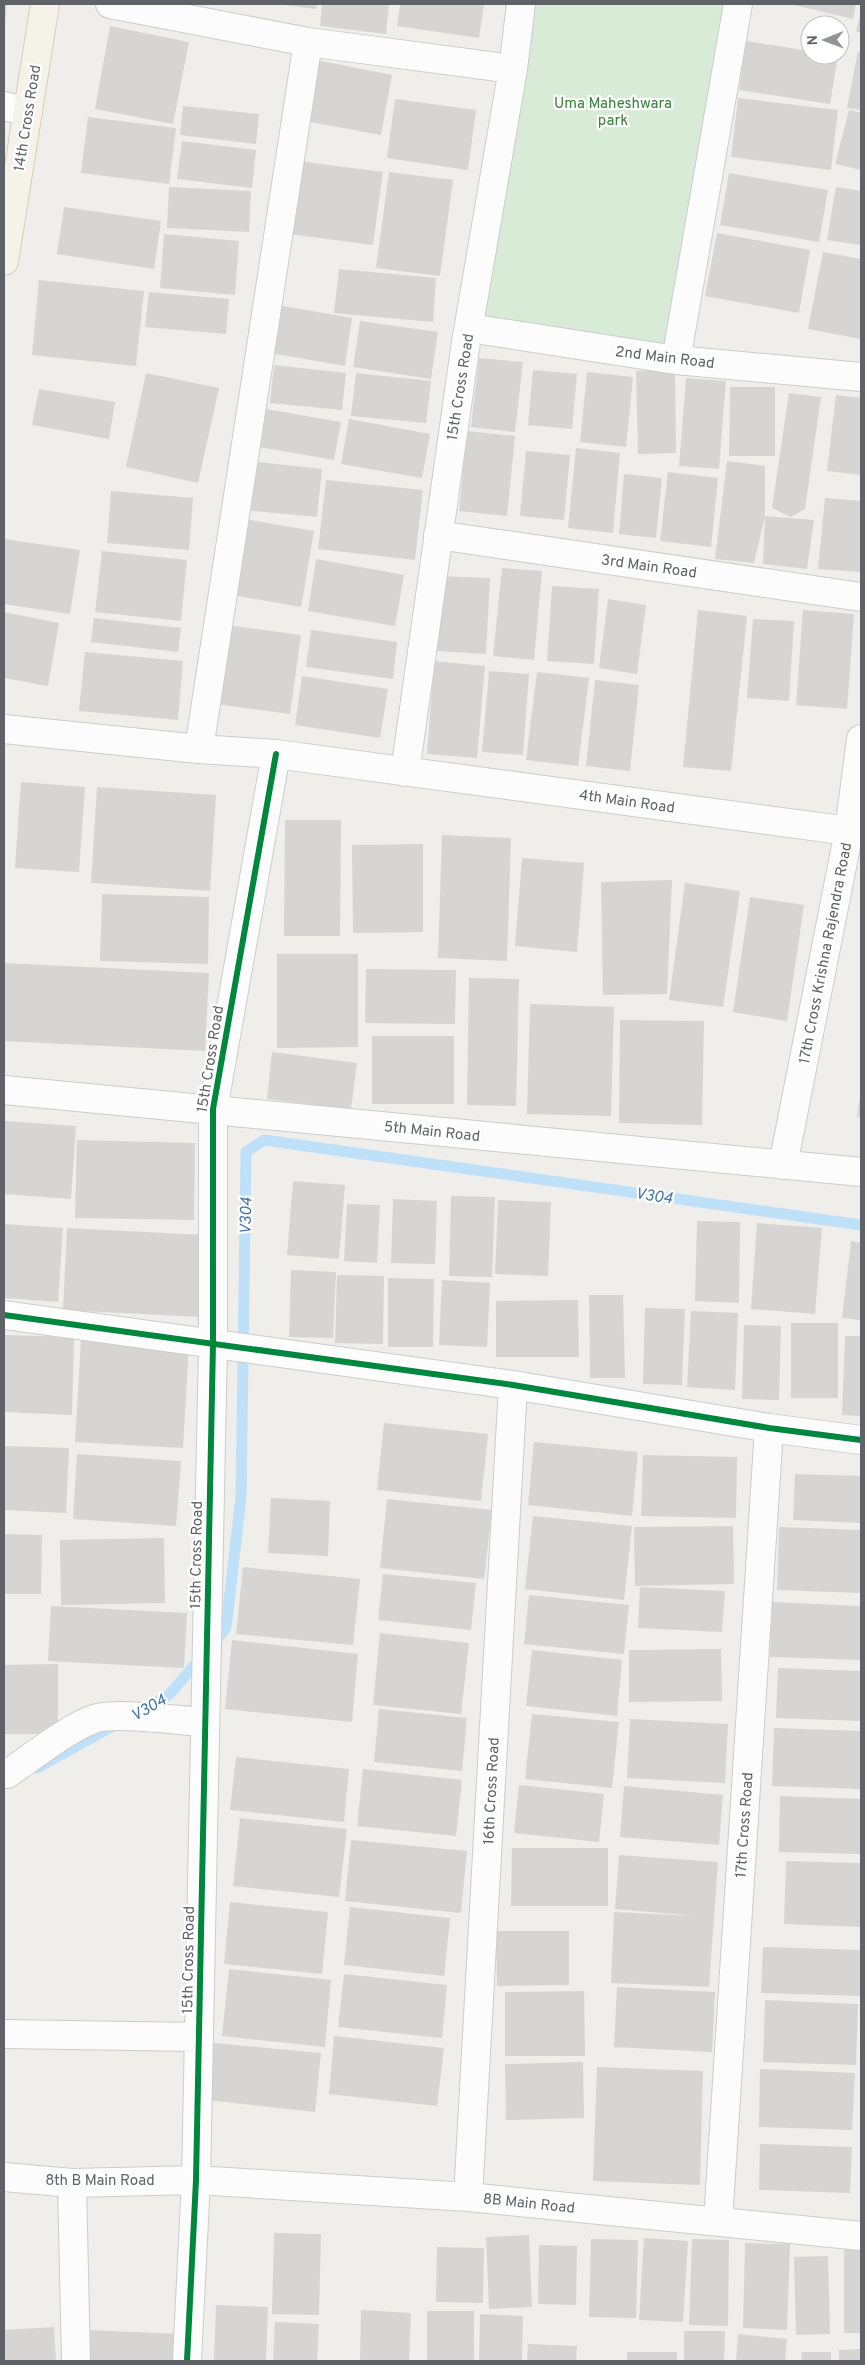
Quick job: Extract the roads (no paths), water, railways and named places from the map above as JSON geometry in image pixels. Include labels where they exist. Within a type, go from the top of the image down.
[{"type":"main road","name":"14th Cross Road","points":[[4,261],[16,109],[45,4]]},
{"type":"street","points":[[110,4],[308,42],[513,69]]},
{"type":"street","name":"15th Cross Road","points":[[405,772],[469,328],[513,69],[521,4]]},
{"type":"street","points":[[676,360],[738,4]]},
{"type":"street","points":[[199,749],[308,42]]},
{"type":"street","name":"2nd Main Road","points":[[469,328],[676,360],[861,377]]},
{"type":"street","name":"3rd Main Road","points":[[438,535],[861,597]]},
{"type":"street","name":"4th Main Road","points":[[4,729],[199,749],[276,754],[849,831]]},
{"type":"street","name":"17th Cross Krishna Rajendra Road","points":[[783,1165],[849,831],[861,739]]},
{"type":"street","name":"15th Cross Road","points":[[187,2361],[196,2180],[199,2038],[213,1344],[213,1109],[276,754]]},
{"type":"street","name":"5th Main Road","points":[[4,1090],[861,1172]]},
{"type":"street","points":[[4,1315],[513,1385],[769,1428],[861,1440]]},
{"type":"street","name":"16th Cross Road","points":[[468,2197],[513,1385]]},
{"type":"street","name":"17th Cross Road","points":[[718,2222],[769,1428]]},
{"type":"street","points":[[7,1774],[80,1726],[96,1718],[128,1717],[205,1722]]},
{"type":"street","points":[[4,2034],[199,2038]]},
{"type":"street","name":"8th B Main Road","points":[[4,2177],[72,2183],[196,2180]]},
{"type":"street","name":"8B Main Road","points":[[196,2180],[468,2197],[861,2236]]},
{"type":"street","points":[[72,2183],[76,2361]]},
{"type":"waterway","name":"V304","points":[[140,1711],[169,1695],[226,1628],[241,1497],[246,1152],[264,1140],[861,1225]]},
{"type":"waterway","name":"V304","points":[[37,1768],[115,1725]]},
{"type":"park label","name":"Uma Maheshwara park","points":[[613,112]]}]
